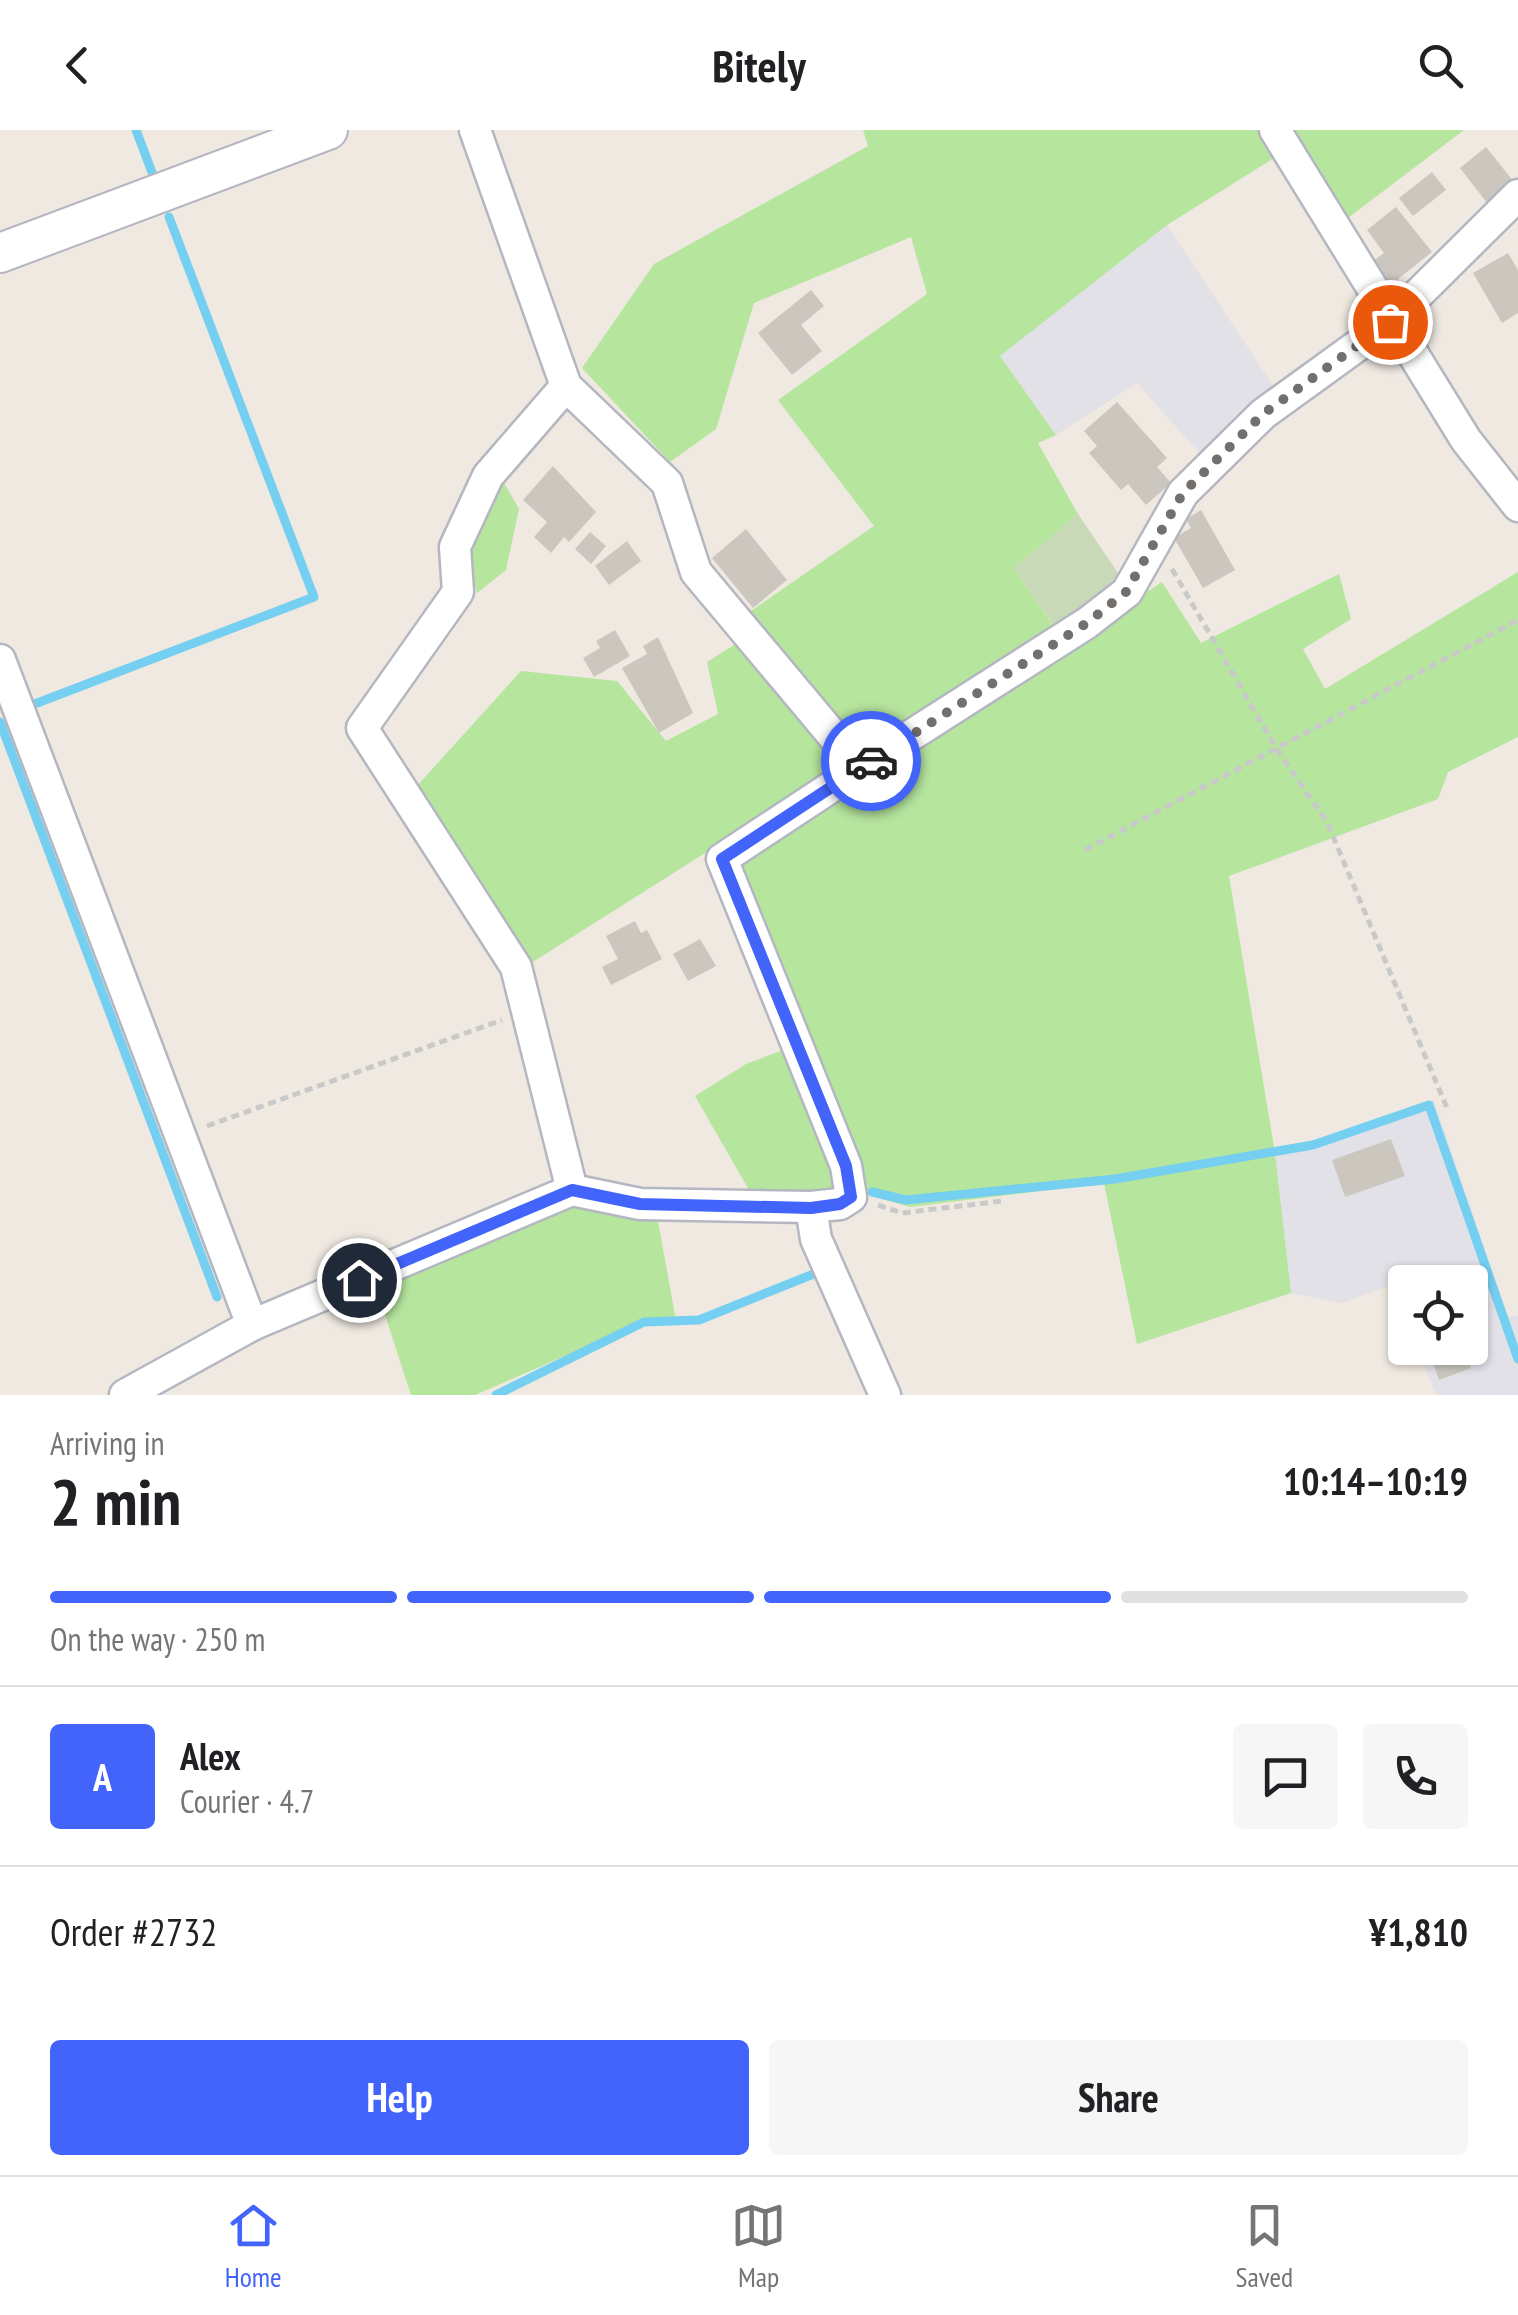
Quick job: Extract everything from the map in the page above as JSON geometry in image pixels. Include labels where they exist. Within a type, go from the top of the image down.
[{"type":"street","points":[[0,254],[328,130]]},
{"type":"street","points":[[475,130],[566,386],[667,482],[696,572],[860,768]]},
{"type":"street","points":[[1275,130],[1466,440],[1518,506]]},
{"type":"street","points":[[125,1395],[252,1325],[572,1190],[640,1204],[811,1208],[840,1204],[851,1197],[846,1166],[722,859],[1087,623],[1126,592],[1183,493],[1263,414],[1390,322],[1518,195]]},
{"type":"street","points":[[566,386],[488,476],[454,547],[458,592],[362,728],[516,967],[572,1190]]},
{"type":"street","points":[[0,660],[252,1325]]},
{"type":"street","points":[[811,1208],[816,1239],[884,1395]]},
{"type":"path","points":[[1155,541],[1276,748],[1327,822],[1447,1108]]},
{"type":"path","points":[[1085,850],[1518,620]]},
{"type":"path","points":[[180,1136],[527,1012]]},
{"type":"path","points":[[851,1197],[902,1213],[1002,1202]]},
{"type":"shaded area","points":[[1167,225],[1278,393],[1201,455],[1137,383],[1056,435],[999,355]]},
{"type":"shaded area","points":[[1434,1100],[1508,1317],[1518,1315],[1518,1395],[1436,1395],[1425,1365],[1488,1365],[1488,1265],[1388,1265],[1388,1286],[1342,1303],[1291,1293],[1275,1153]]},
{"type":"green space","points":[[863,130],[1258,130],[1274,158],[1167,225],[1000,356],[1056,435],[1038,443],[1078,514],[1014,568],[1067,645],[1162,582],[1201,643],[1339,574],[1351,619],[1303,649],[1325,689],[1518,572],[1518,737],[1448,772],[1438,799],[1229,876],[1275,1153],[1291,1293],[1137,1344],[1104,1183],[910,1207],[862,1193],[739,861],[989,700],[980,672],[864,748],[748,613],[874,526],[778,400],[927,294],[911,237],[754,303],[716,429],[670,462],[582,368],[654,264],[868,146]]},
{"type":"green space","points":[[1288,130],[1464,130],[1340,224]]},
{"type":"green space","points":[[500,476],[519,509],[506,570],[477,593],[465,551]]},
{"type":"green space","points":[[1078,514],[1120,576],[1055,627],[1014,568]]},
{"type":"green space","points":[[737,643],[844,765],[528,965],[416,787],[521,671],[617,681],[666,741],[718,714],[707,662]]},
{"type":"green space","points":[[791,1047],[841,1189],[822,1198],[753,1197],[695,1096],[746,1064]]},
{"type":"green space","points":[[581,1200],[656,1210],[676,1321],[643,1322],[475,1395],[411,1395],[375,1284]]},
{"type":"building","points":[[1486,147],[1518,187],[1491,208],[1460,168]]},
{"type":"building","points":[[1432,172],[1446,190],[1413,216],[1399,198]]},
{"type":"building","points":[[1396,207],[1432,252],[1398,279],[1407,290],[1396,298],[1369,264],[1384,253],[1367,230]]},
{"type":"building","points":[[1508,253],[1518,270],[1518,313],[1502,323],[1473,273]]},
{"type":"building","points":[[811,290],[824,306],[801,325],[822,351],[792,375],[758,333]]},
{"type":"building","points":[[1117,402],[1167,458],[1157,467],[1171,483],[1146,505],[1128,484],[1121,490],[1089,453],[1097,446],[1084,431]]},
{"type":"building","points":[[553,466],[596,512],[569,542],[564,537],[551,553],[534,537],[547,522],[523,500]]},
{"type":"building","points":[[1201,510],[1235,570],[1203,588],[1174,538],[1191,528],[1186,519]]},
{"type":"building","points":[[746,529],[787,580],[753,608],[712,558]]},
{"type":"building","points":[[590,532],[606,546],[591,564],[575,549]]},
{"type":"building","points":[[627,541],[641,561],[609,585],[595,566]]},
{"type":"building","points":[[615,630],[630,656],[594,677],[583,658],[600,648],[596,641]]},
{"type":"building","points":[[658,637],[693,713],[659,733],[622,668],[647,654],[643,646]]},
{"type":"building","points":[[635,921],[641,933],[647,930],[662,959],[611,985],[602,967],[618,959],[606,936]]},
{"type":"building","points":[[700,939],[716,966],[688,981],[673,954]]},
{"type":"building","points":[[1391,1139],[1405,1176],[1345,1197],[1332,1160]]},
{"type":"building","points":[[1434,1365],[1470,1365],[1471,1368],[1439,1380]]},
{"type":"waterway","points":[[136,130],[153,175]]},
{"type":"waterway","points":[[32,705],[314,597],[169,217]]},
{"type":"waterway","points":[[0,722],[217,1297]]},
{"type":"waterway","points":[[872,1192],[906,1200],[1115,1179],[1313,1145],[1429,1105],[1518,1359]]},
{"type":"waterway","points":[[496,1395],[644,1322],[699,1320],[816,1273]]},
{"type":"way so far","points":[[871,761],[1087,623],[1126,592],[1183,493],[1263,414],[1390,322]]},
{"type":"route","points":[[359,1280],[572,1190],[640,1204],[811,1208],[840,1204],[851,1197],[846,1166],[722,859],[871,761]]}]
